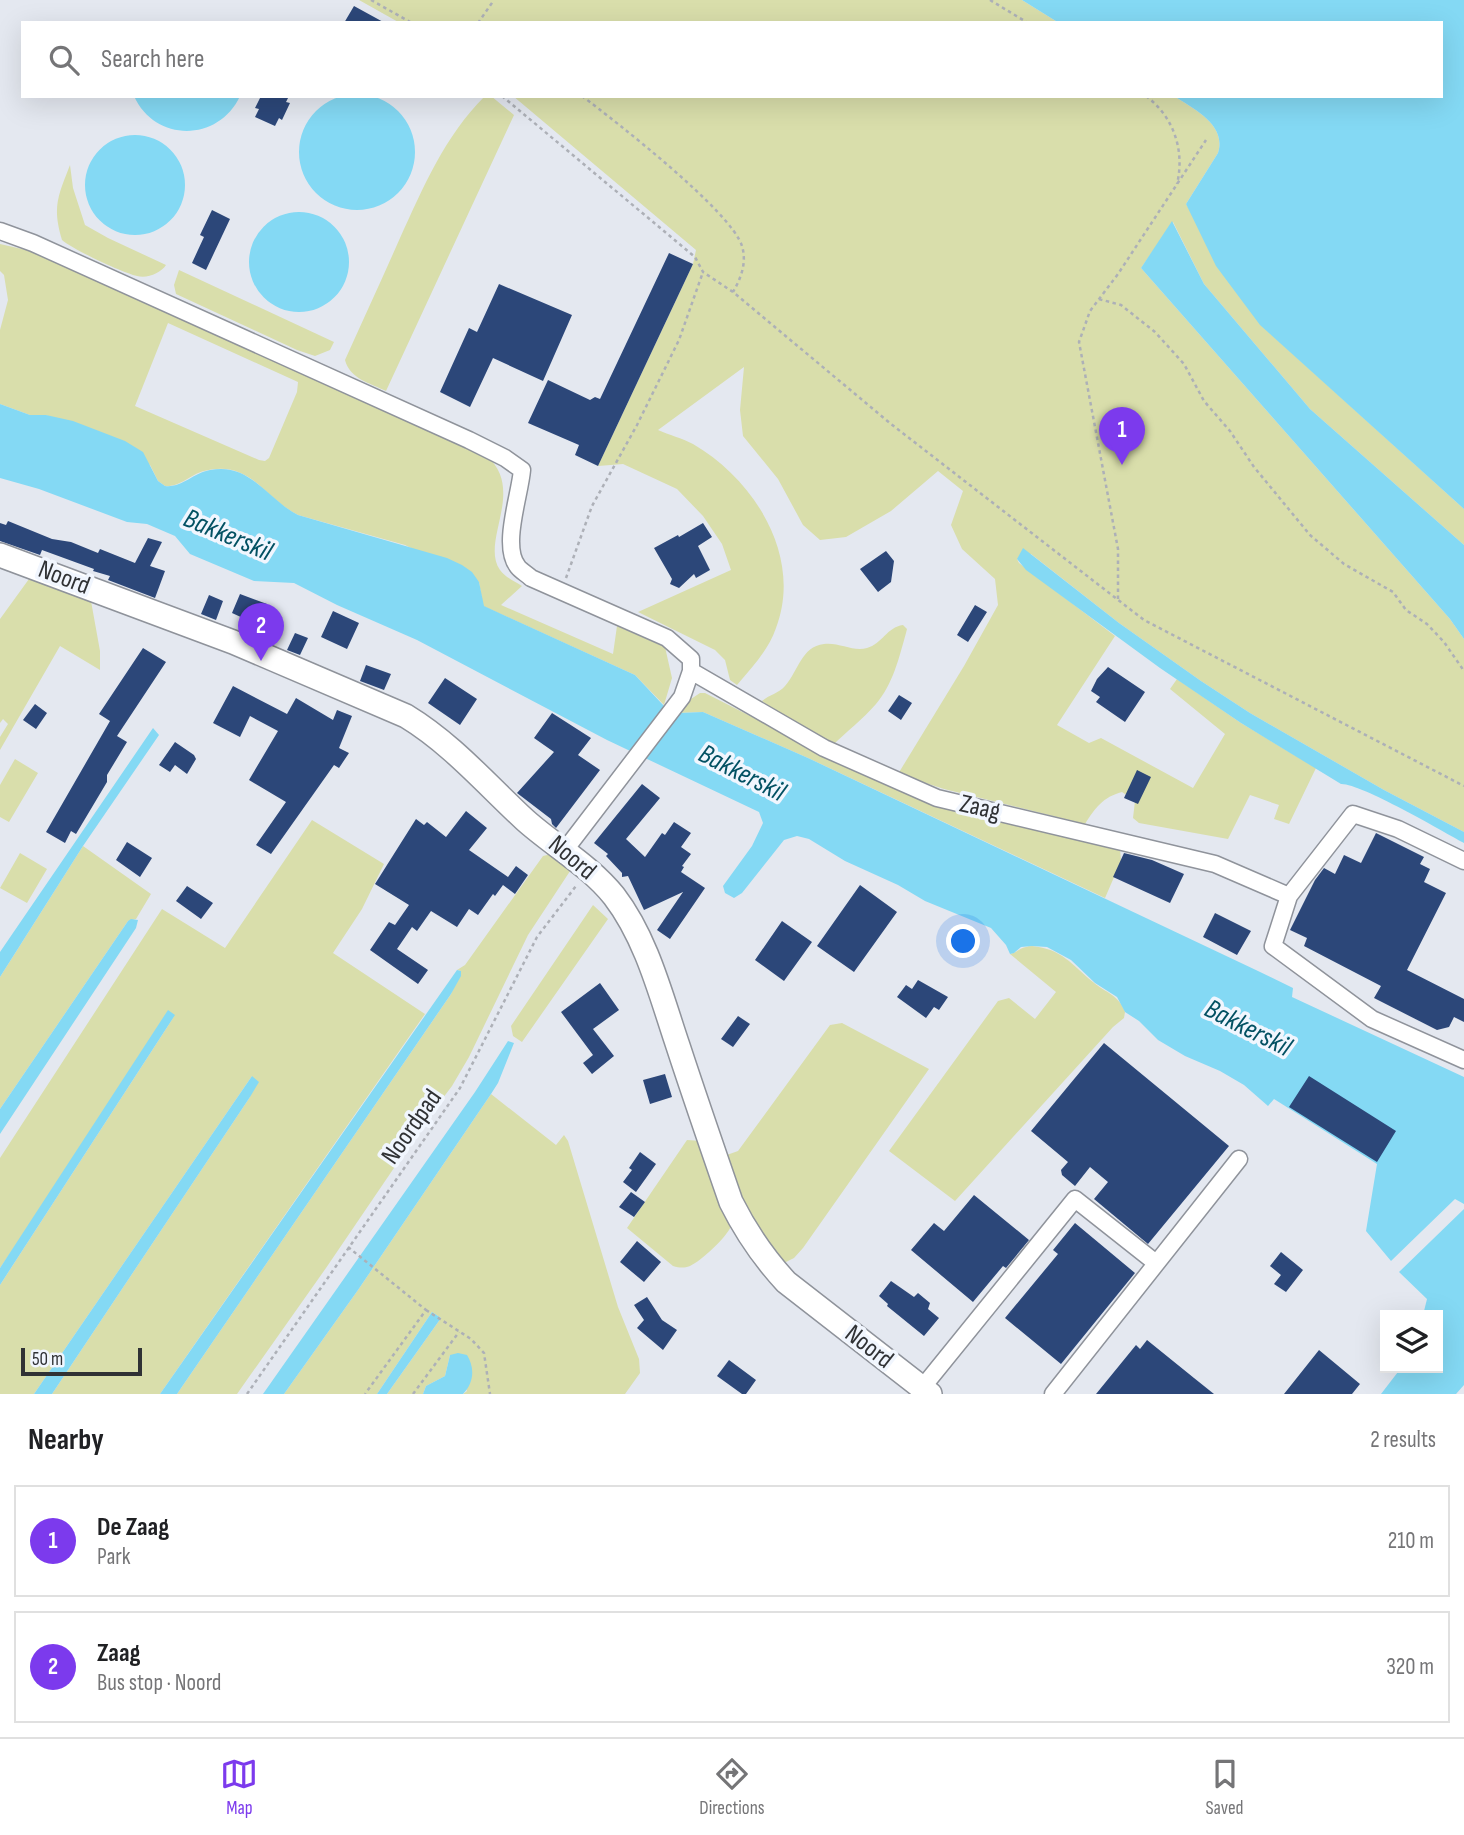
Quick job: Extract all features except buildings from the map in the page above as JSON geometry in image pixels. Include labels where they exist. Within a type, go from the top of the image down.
[{"type":"street","name":"Zaag","points":[[0,232],[46,248],[505,458],[522,470],[512,531],[512,555],[517,566],[531,578],[667,638],[691,659],[691,671],[824,748],[937,798],[1215,864],[1289,897]]},
{"type":"street","name":"Noord","points":[[0,555],[233,642],[406,716],[460,755],[527,822],[565,849],[613,895],[642,943],[731,1202],[745,1230],[767,1262],[786,1282],[926,1391],[1075,1199],[1156,1263]]},
{"type":"street","points":[[565,849],[682,697],[691,671]]},
{"type":"street","points":[[1464,861],[1398,829],[1353,814],[1289,897],[1273,946],[1372,1019],[1464,1060]]},
{"type":"street","points":[[1053,1394],[1240,1159]]},
{"type":"path","points":[[371,0],[408,21]]},
{"type":"path","points":[[479,21],[494,0]]},
{"type":"path","points":[[990,0],[1025,21]]},
{"type":"path","points":[[504,98],[695,257],[703,272],[733,292],[891,425],[1144,620],[1464,786]]},
{"type":"path","points":[[585,98],[621,125],[712,206],[729,225],[742,246],[744,259],[740,279],[733,292]]},
{"type":"path","points":[[1148,98],[1156,104],[1175,133],[1181,164],[1176,187]]},
{"type":"path","points":[[1118,599],[1118,549],[1079,342],[1090,311],[1118,274],[1206,140]]},
{"type":"path","points":[[561,591],[592,506],[637,425],[679,340],[703,272]]},
{"type":"path","points":[[1100,299],[1121,305],[1155,332],[1184,364],[1205,401],[1230,431],[1254,467],[1310,535],[1344,564],[1393,592],[1406,610],[1427,624],[1444,642],[1464,671]]},
{"type":"path","name":"Noordpad","points":[[247,1394],[460,1088],[537,937],[588,870]]},
{"type":"path","points":[[348,1247],[426,1310],[471,1339],[484,1353],[490,1394]]},
{"type":"path","points":[[365,1394],[426,1310]]},
{"type":"path","points":[[413,1394],[459,1332]]},
{"type":"green space","points":[[359,0],[1022,0],[1056,21],[396,21]]},
{"type":"green space","points":[[483,98],[493,98],[514,115],[386,391],[356,376],[345,360],[436,163]]},
{"type":"green space","points":[[515,98],[1177,98],[1199,112],[1213,126],[1220,143],[1218,153],[1186,204],[1261,325],[1464,509],[1464,545],[1310,409],[1204,284],[1173,222],[1141,268],[1450,619],[1464,639],[1464,832],[1384,790],[1250,713],[1119,623],[1031,554],[1017,559],[1019,563],[1115,636],[1057,725],[1089,743],[1101,738],[1193,788],[1225,734],[1170,689],[1177,679],[1241,723],[1316,768],[1289,824],[1274,819],[1279,805],[1250,795],[1228,839],[1139,823],[1133,818],[1135,801],[1122,792],[1100,804],[1085,824],[944,789],[898,774],[998,605],[995,579],[962,549],[951,525],[963,491],[938,471],[891,511],[846,537],[820,540],[803,525],[778,479],[743,436],[740,410],[744,367],[658,430],[693,444],[715,459],[754,499],[768,523],[778,548],[783,574],[783,601],[773,636],[737,685],[730,680],[725,660],[715,650],[638,612],[731,570],[722,544],[703,516],[677,489],[623,464],[598,466],[693,264],[696,250]]},
{"type":"green space","points":[[70,165],[73,188],[85,225],[166,265],[161,271],[145,277],[130,274],[86,255],[62,240],[57,210],[62,185]]},
{"type":"green space","points":[[0,244],[35,252],[487,456],[498,470],[503,484],[495,558],[500,570],[522,586],[501,605],[613,654],[617,626],[665,647],[672,678],[664,705],[635,675],[483,606],[479,582],[405,545],[298,515],[245,475],[233,470],[204,471],[176,485],[165,486],[158,481],[150,465],[46,415],[30,415],[0,404],[0,330],[8,300],[4,275],[0,271]],"holes":[[[168,323],[298,382],[297,392],[269,458],[265,461],[135,406]]]},
{"type":"green space","points":[[179,270],[334,342],[330,350],[315,356],[176,294],[174,285]]},
{"type":"green space","points":[[29,579],[91,601],[100,651],[100,670],[60,646],[0,750],[0,737],[8,724],[3,719],[0,723],[0,619]]},
{"type":"green space","points":[[903,625],[907,629],[906,633],[887,688],[871,710],[832,746],[800,729],[762,701],[785,686],[805,654],[816,646],[830,644],[856,649],[867,648],[897,626]]},
{"type":"green space","points":[[700,693],[705,693],[811,747],[1062,835],[1120,849],[1121,861],[1105,898],[808,758],[703,712],[679,713],[685,703]]},
{"type":"green space","points":[[15,759],[38,773],[9,822],[0,817],[0,785]]},
{"type":"green space","points":[[312,820],[384,864],[362,909],[333,953],[425,1014],[160,1394],[52,1394],[250,1097],[252,1076],[34,1394],[0,1394],[0,1285],[175,1015],[0,1268],[0,1158],[162,909],[225,948]]},
{"type":"green space","points":[[83,846],[151,894],[136,919],[128,921],[0,1109],[0,977]]},
{"type":"green space","points":[[560,852],[576,862],[528,935],[469,1057],[452,1086],[237,1394],[177,1394],[451,994],[461,971],[457,970],[465,965],[543,856]]},
{"type":"green space","points":[[20,853],[47,869],[27,903],[0,888]]},
{"type":"green space","points":[[593,905],[608,919],[522,1042],[513,1036],[511,1026]]},
{"type":"green space","points":[[1032,946],[1051,950],[1065,958],[1116,998],[1125,1012],[1124,1018],[955,1201],[889,1151],[998,1001],[1009,998],[1035,1019],[1056,992],[1010,954]]},
{"type":"green space","points":[[842,1023],[929,1069],[803,1248],[794,1258],[784,1263],[749,1221],[724,1156],[738,1151],[830,1025]]},
{"type":"green space","points":[[491,1094],[556,1145],[564,1135],[568,1141],[618,1307],[639,1359],[640,1373],[625,1394],[463,1394],[467,1391],[450,1355],[445,1376],[426,1386],[423,1394],[387,1394],[441,1318],[432,1312],[377,1394],[284,1394],[358,1290]]},
{"type":"green space","points":[[687,1140],[701,1141],[731,1226],[719,1242],[700,1259],[690,1266],[680,1267],[673,1266],[627,1228]]},
{"type":"water","points":[[1022,0],[1464,0],[1464,509],[1260,325],[1216,266],[1186,204],[1218,153],[1218,134],[1207,119],[1177,98],[1443,98],[1443,21],[1056,21]]},
{"type":"water","points":[[135,98],[239,98],[218,122],[203,129],[171,129],[156,122]]},
{"type":"water","points":[[339,98],[375,98],[389,104],[405,120],[415,152],[410,174],[398,193],[379,205],[357,210],[335,205],[316,193],[304,174],[299,152],[309,120],[325,104]]},
{"type":"water","points":[[135,135],[154,139],[170,150],[181,166],[185,185],[181,204],[170,220],[154,231],[135,235],[116,231],[100,220],[89,204],[85,185],[89,166],[100,150],[116,139]]},
{"type":"water","points":[[299,212],[318,216],[335,226],[345,243],[349,262],[345,281],[335,298],[318,308],[299,312],[280,308],[263,298],[253,281],[249,262],[253,243],[263,226],[280,216]]},
{"type":"water","points":[[1172,221],[1204,284],[1310,409],[1464,545],[1464,639],[1450,619],[1141,268]]},
{"type":"water","name":"Bakkerskil","points":[[0,404],[30,415],[46,415],[73,421],[125,441],[143,452],[158,481],[165,486],[177,485],[210,470],[236,471],[298,515],[447,558],[472,572],[479,582],[484,606],[635,675],[664,706],[679,713],[703,712],[808,758],[1293,988],[1292,997],[1464,1077],[1464,1204],[1455,1199],[1391,1261],[1366,1231],[1377,1164],[1274,1099],[1268,1106],[1244,1085],[1158,1040],[1139,1021],[1125,1012],[1117,997],[1095,983],[1071,960],[1047,947],[1021,947],[1010,954],[991,928],[925,901],[898,885],[845,861],[809,839],[797,836],[784,840],[742,893],[734,898],[725,893],[723,886],[752,846],[763,823],[759,812],[607,740],[417,640],[294,583],[254,581],[190,554],[175,536],[147,524],[127,522],[39,489],[0,478]]},
{"type":"water","points":[[1023,548],[1119,623],[1201,681],[1250,713],[1384,790],[1464,832],[1464,843],[1382,799],[1341,784],[1241,723],[1160,668],[1026,570],[1017,559]]},
{"type":"water","points":[[153,728],[159,735],[83,846],[0,977],[0,952]]},
{"type":"water","points":[[131,919],[138,920],[136,928],[0,1134],[0,1109]]},
{"type":"water","points":[[457,970],[461,971],[461,976],[451,994],[177,1394],[160,1394]]},
{"type":"water","points":[[168,1010],[175,1015],[0,1285],[0,1268]]},
{"type":"water","points":[[508,1041],[514,1043],[498,1083],[358,1290],[284,1394],[263,1394],[475,1092]]},
{"type":"water","points":[[252,1076],[259,1082],[250,1097],[52,1394],[34,1394]]},
{"type":"water","points":[[1464,1209],[1464,1385],[1456,1394],[1381,1394],[1397,1373],[1443,1373],[1443,1310],[1424,1310],[1427,1299],[1399,1272]]},
{"type":"water","points":[[432,1312],[441,1318],[387,1394],[377,1394]]},
{"type":"water","points":[[450,1355],[467,1355],[472,1370],[471,1380],[463,1394],[423,1394],[426,1386],[445,1376]]},
{"type":"place","name":"De Zaag","points":[[1122,465]]},
{"type":"place","name":"Zaag","points":[[261,661]]}]
